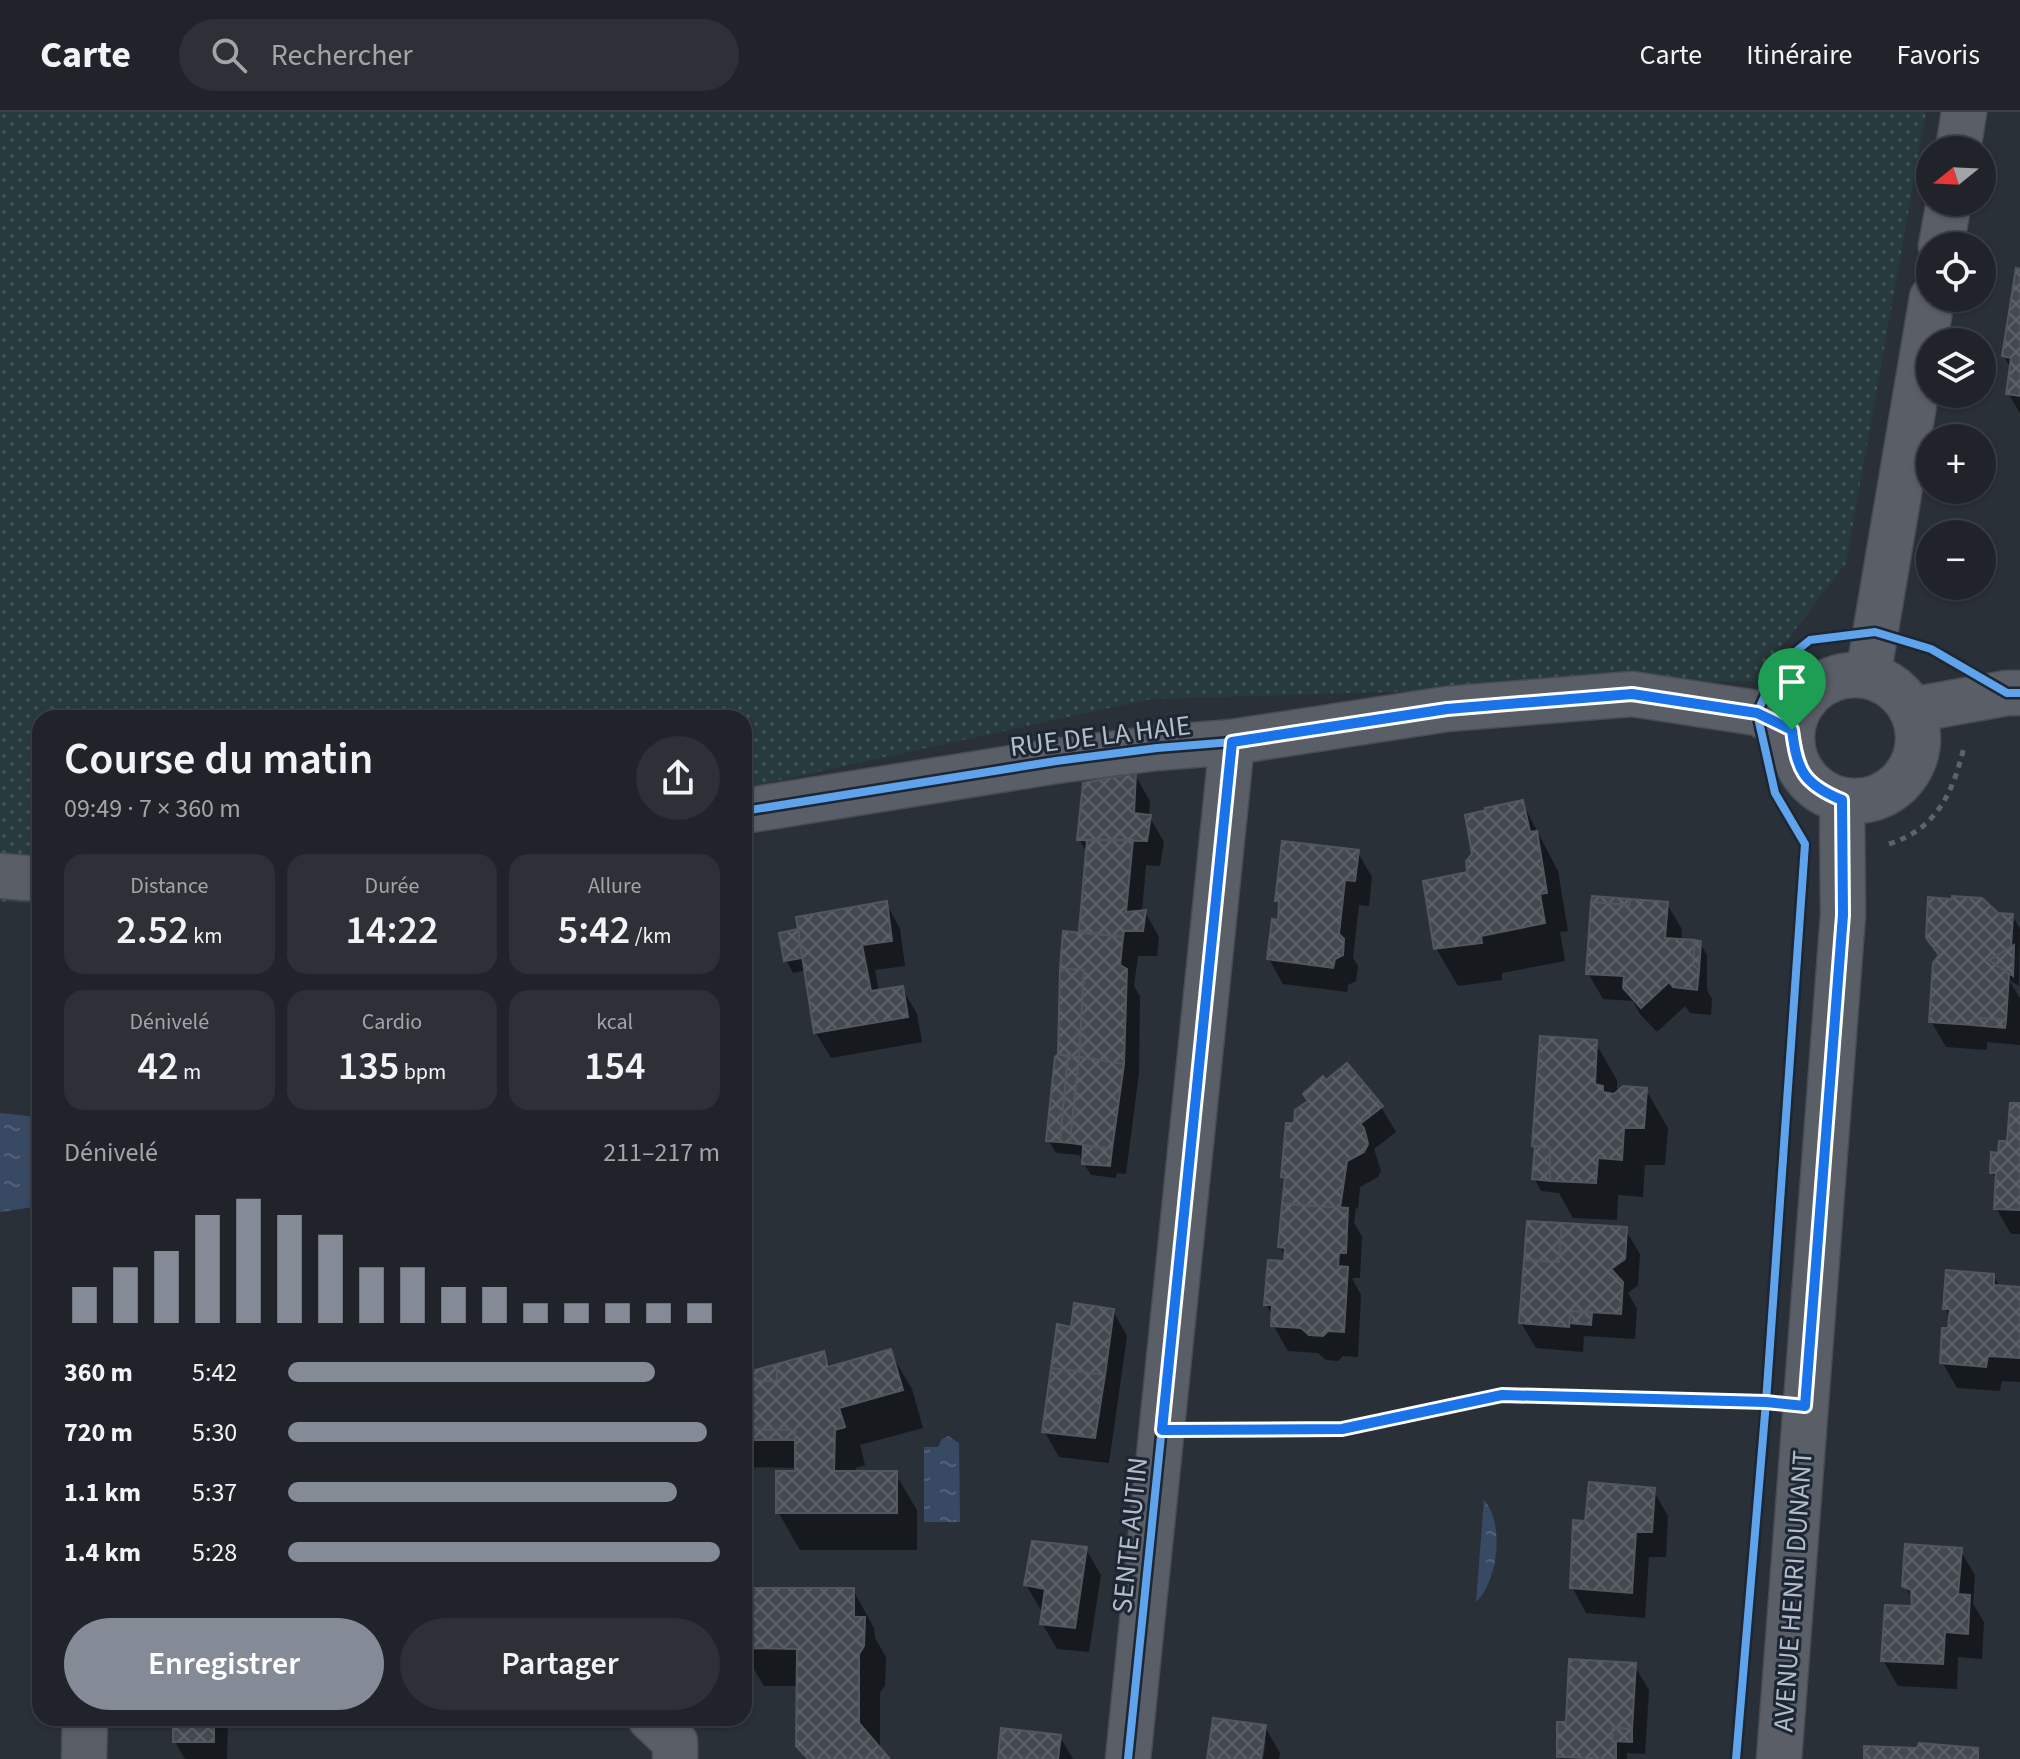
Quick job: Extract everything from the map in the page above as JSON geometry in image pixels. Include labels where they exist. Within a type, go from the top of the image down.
[{"type":"street","points":[[1960,136],[1964,112]]},
{"type":"street","points":[[1868,676],[1930,312]]},
{"type":"street","points":[[1868,676],[1894,689],[1912,710],[1918,729],[1918,749],[1909,771],[1884,794],[1863,801],[1842,800],[1822,792],[1806,779],[1796,761],[1792,730],[1800,706],[1814,689],[1836,677],[1868,676]]},
{"type":"street","points":[[1912,710],[2020,693]]},
{"type":"street","name":"RUE DE LA HAIE","points":[[752,810],[1056,761],[1232,742],[1447,709],[1632,694],[1757,713],[1792,730]]},
{"type":"street","name":"SENTE AUTIN","points":[[1128,1759],[1232,742]]},
{"type":"street","name":"AVENUE HENRI DUNANT","points":[[1779,1759],[1843,915],[1842,800]]},
{"type":"street","points":[[0,876],[32,878]]},
{"type":"street","points":[[84,1759],[85,1726]]},
{"type":"street","points":[[658,1726],[675,1742],[675,1759]]},
{"type":"path","points":[[1842,848],[1872,849],[1905,839],[1937,814],[1956,783],[1965,739],[1965,700]]},
{"type":"path","points":[[1765,1418],[1767,1387]]},
{"type":"path","points":[[1162,1430],[1342,1429],[1502,1395],[1766,1402]]},
{"type":"green space","points":[[0,112],[1926,112],[1922,136],[1916,136],[1916,168],[1846,563],[1756,681],[1150,699],[752,786],[752,710],[32,710],[32,904],[0,902]]},
{"type":"water","points":[[0,1113],[32,1116],[32,1207],[0,1212]]},
{"type":"water","points":[[948,1436],[959,1443],[960,1522],[924,1522],[924,1447],[938,1447],[942,1439]]},
{"type":"water","points":[[1484,1500],[1495,1523],[1496,1552],[1489,1581],[1476,1602]]},
{"type":"building","points":[[2016,268],[2020,269],[2020,396],[2006,394],[2011,358],[2002,356]]},
{"type":"building","points":[[1136,773],[1134,813],[1151,815],[1147,841],[1077,840],[1083,783]]},
{"type":"building","points":[[1523,800],[1530,832],[1537,831],[1547,893],[1540,894],[1545,923],[1481,936],[1482,943],[1434,949],[1423,881],[1467,872],[1466,861],[1472,854],[1465,815]]},
{"type":"building","points":[[1087,840],[1133,840],[1126,912],[1146,910],[1143,931],[1124,931],[1123,937],[1079,931]]},
{"type":"building","points":[[1282,841],[1359,850],[1355,881],[1345,880],[1339,934],[1344,939],[1343,955],[1335,959],[1333,968],[1267,959],[1272,919],[1278,920],[1279,901],[1275,901]]},
{"type":"building","points":[[1592,896],[1630,899],[1629,905],[1591,902]]},
{"type":"building","points":[[1952,896],[1982,898],[1998,913],[2013,914],[2011,947],[1989,960],[2009,974],[2006,1020],[1973,1018],[1973,1025],[1929,1022],[1933,963],[1939,955],[1926,938],[1928,897],[1952,899]]},
{"type":"building","points":[[1630,899],[1668,902],[1665,938],[1695,940],[1693,965],[1699,971],[1697,990],[1673,987],[1669,982],[1641,1008],[1623,988],[1624,976],[1586,974],[1591,902],[1629,905]]},
{"type":"building","points":[[887,901],[892,941],[862,945],[871,991],[903,986],[908,1017],[814,1033],[796,917]]},
{"type":"building","points":[[798,929],[802,958],[784,961],[779,933]]},
{"type":"building","points":[[1063,931],[1123,937],[1120,965],[1127,969],[1124,1064],[1079,1057],[1084,970],[1060,969]]},
{"type":"building","points":[[1695,940],[1701,941],[1699,971],[1693,965]]},
{"type":"building","points":[[2014,945],[2013,976],[1989,960]]},
{"type":"building","points":[[1060,969],[1084,970],[1079,1057],[1058,1054]]},
{"type":"building","points":[[1973,1018],[2006,1020],[2005,1028],[1973,1025]]},
{"type":"building","points":[[1540,1036],[1597,1040],[1595,1084],[1603,1086],[1603,1092],[1614,1094],[1623,1086],[1647,1088],[1644,1128],[1624,1128],[1622,1160],[1598,1158],[1596,1183],[1550,1181],[1550,1148],[1532,1146]]},
{"type":"building","points":[[1058,1054],[1068,1057],[1060,1142],[1046,1141],[1055,1057]]},
{"type":"building","points":[[1068,1057],[1079,1057],[1070,1143],[1060,1142]]},
{"type":"building","points":[[1079,1057],[1124,1064],[1112,1149],[1070,1143]]},
{"type":"building","points":[[1347,1063],[1383,1106],[1360,1124],[1368,1144],[1364,1152],[1347,1161],[1340,1208],[1282,1204],[1286,1123],[1294,1123],[1295,1110],[1308,1101],[1303,1094],[1323,1076],[1326,1080]]},
{"type":"building","points":[[2010,1103],[2020,1103],[2020,1210],[1994,1209],[1996,1173],[1990,1173],[1991,1152],[1998,1153],[1999,1141],[2007,1141]]},
{"type":"building","points":[[1083,1146],[1112,1149],[1110,1166],[1082,1164]]},
{"type":"building","points":[[1535,1146],[1550,1148],[1550,1181],[1532,1179]]},
{"type":"building","points":[[1282,1204],[1348,1208],[1346,1253],[1339,1253],[1338,1266],[1348,1267],[1344,1332],[1309,1335],[1301,1328],[1271,1326],[1272,1305],[1264,1305],[1268,1260],[1284,1261],[1285,1248],[1278,1247]]},
{"type":"building","points":[[1527,1221],[1562,1223],[1559,1262],[1524,1260]]},
{"type":"building","points":[[1562,1223],[1627,1227],[1625,1259],[1611,1269],[1623,1282],[1621,1314],[1571,1311],[1569,1327],[1519,1323],[1524,1260],[1559,1262]]},
{"type":"building","points":[[1946,1270],[1994,1274],[1994,1285],[2020,1287],[2020,1358],[1988,1356],[1986,1367],[1940,1363],[1942,1328],[1948,1328],[1950,1309],[1943,1309]]},
{"type":"building","points":[[1074,1303],[1114,1309],[1105,1375],[1051,1368],[1057,1324],[1071,1327]]},
{"type":"building","points":[[1571,1311],[1592,1313],[1591,1325],[1569,1323]]},
{"type":"building","points":[[891,1349],[903,1390],[839,1408],[845,1427],[835,1430],[834,1471],[897,1471],[897,1513],[776,1513],[776,1471],[795,1471],[795,1430],[752,1430],[752,1381],[777,1381],[777,1364],[824,1351],[828,1367]]},
{"type":"building","points":[[777,1364],[777,1381],[752,1381],[752,1371]]},
{"type":"building","points":[[1051,1368],[1105,1375],[1095,1438],[1042,1432]]},
{"type":"building","points":[[752,1430],[795,1430],[795,1440],[752,1440]]},
{"type":"building","points":[[1589,1482],[1655,1488],[1652,1532],[1636,1532],[1632,1593],[1570,1588],[1573,1520],[1585,1521]]},
{"type":"building","points":[[1032,1541],[1087,1547],[1075,1628],[1040,1624],[1045,1589],[1024,1585]]},
{"type":"building","points":[[1905,1544],[1962,1548],[1958,1594],[1970,1595],[1968,1634],[1945,1632],[1943,1664],[1881,1661],[1885,1605],[1912,1606],[1911,1590],[1902,1586]]},
{"type":"building","points":[[752,1588],[854,1588],[854,1617],[865,1617],[864,1646],[859,1654],[859,1723],[889,1758],[808,1759],[796,1746],[797,1649],[752,1648]]},
{"type":"building","points":[[1569,1659],[1636,1663],[1632,1729],[1613,1728],[1616,1759],[1557,1757],[1557,1722],[1566,1722]]},
{"type":"building","points":[[1213,1718],[1266,1725],[1261,1759],[1207,1759]]},
{"type":"building","points":[[173,1726],[214,1726],[214,1742],[173,1742]]},
{"type":"building","points":[[1001,1728],[1061,1735],[1058,1759],[998,1759]]},
{"type":"building","points":[[1613,1728],[1632,1729],[1632,1742],[1612,1741]]},
{"type":"building","points":[[1919,1743],[1978,1748],[1978,1759],[1864,1759],[1864,1746],[1917,1748]]},
{"type":"cycle path","points":[[1736,1759],[1766,1402],[1805,844],[1775,793],[1757,713],[1779,665],[1810,640],[1875,632],[1931,649],[2007,693],[2020,693]]},
{"type":"cycle path","points":[[752,810],[1056,761],[1232,742],[1447,709],[1632,694],[1757,713],[1792,730]]},
{"type":"cycle path","points":[[1128,1759],[1232,742]]},
{"type":"route","points":[[1632,694],[1757,713],[1792,730],[1796,761],[1806,779],[1822,792],[1842,800],[1843,915],[1805,1406],[1766,1402],[1502,1395],[1342,1429],[1162,1430],[1232,742],[1447,709],[1632,694]]}]
